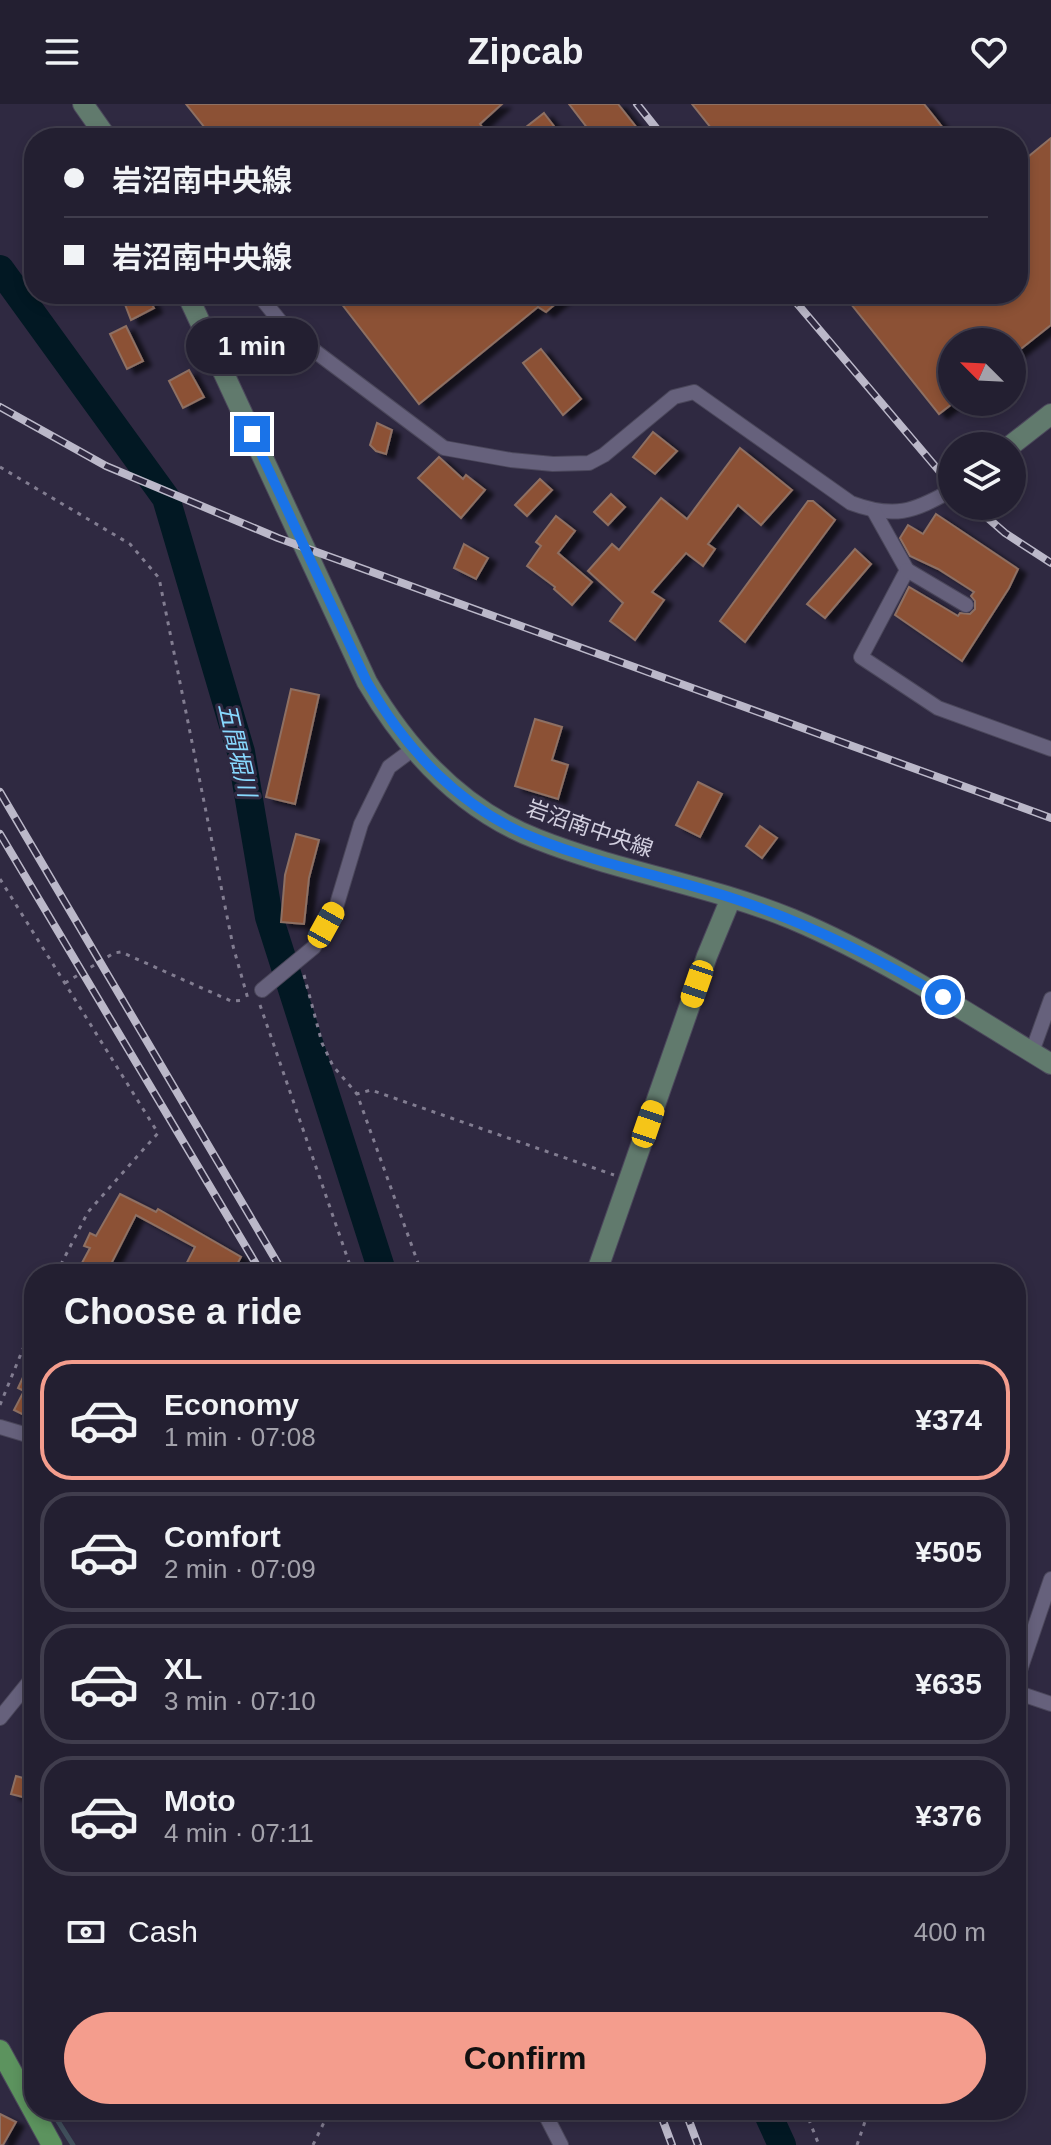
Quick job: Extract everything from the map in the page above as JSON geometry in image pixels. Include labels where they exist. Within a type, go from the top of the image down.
[{"type":"main road","points":[[0,2050],[24,2094]]},
{"type":"main road","points":[[38,2120],[52,2145]]},
{"type":"street","points":[[83,104],[101,128]]},
{"type":"street","name":"岩沼南中央線","points":[[192,304],[367,682],[389,720],[412,750],[444,781],[474,804],[535,839],[731,898],[849,944],[902,972],[1051,1064]]},
{"type":"street","points":[[266,304],[288,331],[444,448],[511,460],[589,463],[604,455],[674,397],[694,392],[851,503],[874,511],[897,514],[938,498]]},
{"type":"street","points":[[1026,434],[1051,414]]},
{"type":"street","points":[[874,511],[907,570],[966,605]]},
{"type":"street","points":[[907,570],[861,657],[938,708],[1051,749]]},
{"type":"street","points":[[262,990],[314,947],[337,904],[361,824],[389,767],[412,750]]},
{"type":"street","points":[[600,1264],[707,956],[731,898]]},
{"type":"street","points":[[1032,1052],[1051,999]]},
{"type":"street","points":[[0,1427],[24,1434]]},
{"type":"street","points":[[1026,1653],[1051,1579]]},
{"type":"street","points":[[0,1718],[24,1688]]},
{"type":"street","points":[[1026,1695],[1051,1704]]},
{"type":"street","points":[[548,2120],[561,2145]]},
{"type":"path","points":[[0,467],[130,544],[159,578],[233,946],[248,999]]},
{"type":"path","points":[[0,879],[158,1133],[88,1212],[61,1264]]},
{"type":"path","points":[[65,983],[114,953],[121,952],[231,1001],[248,999],[256,994],[350,1264]]},
{"type":"path","points":[[298,960],[322,1043],[333,1066],[357,1094],[418,1264]]},
{"type":"path","points":[[357,1094],[371,1090],[629,1180]]},
{"type":"path","points":[[0,1405],[24,1346]]},
{"type":"path","points":[[313,2145],[325,2120]]},
{"type":"path","points":[[809,2120],[819,2145]]},
{"type":"path","points":[[857,2145],[866,2120]]},
{"type":"building","points":[[186,104],[502,104],[480,124],[483,128],[205,128]]},
{"type":"building","points":[[569,104],[618,104],[637,128],[587,128]]},
{"type":"building","points":[[692,104],[924,104],[943,128],[711,128]]},
{"type":"building","points":[[544,113],[555,128],[525,128]]},
{"type":"building","points":[[1051,138],[1051,325],[1026,345],[1026,328],[938,328],[938,413],[851,304],[1028,304],[1028,157]]},
{"type":"building","points":[[125,304],[152,304],[154,308],[131,320]]},
{"type":"building","points":[[342,304],[555,304],[546,312],[538,307],[419,404]]},
{"type":"building","points":[[126,326],[143,361],[127,369],[110,334]]},
{"type":"building","points":[[541,349],[581,399],[563,415],[523,363]]},
{"type":"building","points":[[189,370],[204,397],[183,408],[169,381]]},
{"type":"building","points":[[377,423],[392,430],[386,454],[370,445]]},
{"type":"building","points":[[653,432],[677,451],[655,474],[633,457]]},
{"type":"building","points":[[740,448],[792,490],[761,525],[738,505],[708,544],[715,549],[703,566],[686,553],[652,592],[664,600],[635,640],[610,621],[623,603],[588,571],[612,544],[619,550],[661,498],[687,519]]},
{"type":"building","points":[[439,457],[463,479],[466,475],[485,490],[461,518],[418,478]]},
{"type":"building","points":[[540,479],[552,490],[527,516],[515,505]]},
{"type":"building","points":[[611,494],[625,507],[608,525],[594,512]]},
{"type":"building","points":[[808,501],[813,501],[835,520],[745,642],[720,621]]},
{"type":"building","points":[[936,514],[938,520],[945,520],[1018,569],[962,661],[895,615],[909,587],[958,616],[960,613],[970,614],[975,609],[971,596],[974,592],[910,556],[900,538],[908,525],[923,534]]},
{"type":"building","points":[[556,516],[575,531],[558,553],[592,582],[572,605],[555,587],[527,566],[541,546],[536,542]]},
{"type":"building","points":[[464,544],[488,558],[476,579],[454,568]]},
{"type":"building","points":[[855,549],[871,564],[825,618],[807,604]]},
{"type":"building","points":[[291,689],[319,695],[295,804],[266,797]]},
{"type":"building","points":[[535,719],[562,727],[552,760],[568,765],[558,799],[515,786]]},
{"type":"building","points":[[698,782],[722,794],[700,837],[676,825]]},
{"type":"building","points":[[760,826],[777,838],[762,858],[746,846]]},
{"type":"building","points":[[296,834],[319,840],[309,878],[304,924],[281,922],[285,875]]},
{"type":"building","points":[[120,1194],[156,1212],[158,1209],[241,1257],[237,1264],[186,1264],[195,1247],[136,1215],[111,1264],[81,1264],[90,1248],[84,1246],[90,1233],[96,1236]]},
{"type":"building","points":[[24,1375],[24,1391],[18,1388]]},
{"type":"building","points":[[24,1391],[24,1415],[14,1410]]},
{"type":"building","points":[[16,1776],[24,1778],[24,1797],[11,1794]]},
{"type":"building","points":[[0,2114],[16,2122],[3,2145],[0,2145]]},
{"type":"waterway","name":"五間堀川","points":[[0,269],[24,302]]},
{"type":"waterway","name":"五間堀川","points":[[25,304],[166,498],[241,752],[269,917],[380,1264]]},
{"type":"waterway","points":[[57,2120],[73,2145]]},
{"type":"waterway","name":"五間堀川","points":[[771,2120],[782,2145]]},
{"type":"railway","points":[[637,104],[656,128]]},
{"type":"railway","points":[[797,304],[938,470]]},
{"type":"railway","points":[[0,407],[106,466],[278,538],[1051,818]]},
{"type":"railway","points":[[990,520],[1051,563]]},
{"type":"railway","points":[[0,792],[278,1264]]},
{"type":"railway","points":[[0,834],[256,1264]]},
{"type":"railway","points":[[663,2120],[672,2145]]},
{"type":"railway","points":[[689,2120],[698,2145]]},
{"type":"route","points":[[252,434],[367,682],[389,720],[412,750],[444,781],[488,814],[535,839],[788,918],[849,944],[943,997]]}]
